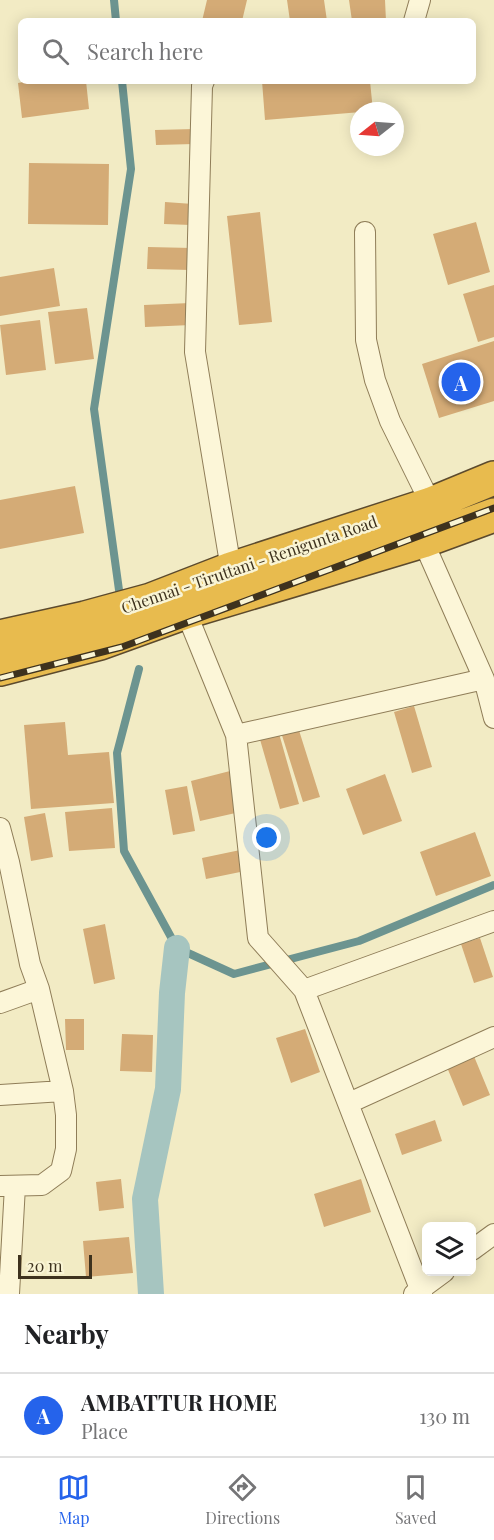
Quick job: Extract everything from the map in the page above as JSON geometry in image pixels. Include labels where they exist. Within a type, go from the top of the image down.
[{"type":"highway","name":"Chennai - Tiruttani - Renigunta Road","points":[[166,612],[231,569],[431,504],[494,477]]},
{"type":"highway","name":"Chennai - Tiruttani - Renigunta Road","points":[[0,669],[92,631],[423,541],[494,515]]},
{"type":"highway","name":"Chennai - Tiruttani - Renigunta Road","points":[[0,637],[92,631]]},
{"type":"street","points":[[415,18],[420,0]]},
{"type":"street","points":[[203,84],[195,352],[231,569]]},
{"type":"street","points":[[365,232],[366,340],[375,380],[390,421],[431,504]]},
{"type":"street","points":[[423,541],[484,679],[494,718]]},
{"type":"street","points":[[166,612],[236,735],[258,938],[304,990],[349,1103],[419,1293],[439,1276]]},
{"type":"street","points":[[236,735],[484,679]]},
{"type":"street","points":[[0,828],[30,964],[39,989],[63,1090],[66,1115],[66,1149],[61,1171],[42,1185],[8,1186],[9,1294]]},
{"type":"street","points":[[304,990],[494,921]]},
{"type":"street","points":[[0,1003],[39,989]]},
{"type":"street","points":[[349,1103],[494,1036]]},
{"type":"street","points":[[0,1095],[63,1090]]},
{"type":"street","points":[[476,1247],[494,1234]]},
{"type":"building","points":[[207,0],[247,0],[243,18],[203,18]]},
{"type":"building","points":[[287,0],[324,0],[327,18],[290,18]]},
{"type":"building","points":[[349,0],[385,0],[386,18],[352,18]]},
{"type":"building","points":[[18,84],[86,84],[89,109],[22,118]]},
{"type":"building","points":[[262,84],[370,84],[372,102],[350,102],[350,113],[265,120]]},
{"type":"building","points":[[194,129],[194,144],[156,145],[155,130]]},
{"type":"building","points":[[29,163],[109,164],[108,225],[28,224]]},
{"type":"building","points":[[165,202],[193,204],[191,225],[164,224]]},
{"type":"building","points":[[260,212],[272,322],[239,325],[227,216]]},
{"type":"building","points":[[476,222],[490,272],[448,285],[433,234]]},
{"type":"building","points":[[148,247],[192,248],[191,270],[147,269]]},
{"type":"building","points":[[54,268],[60,306],[0,316],[0,277]]},
{"type":"building","points":[[494,285],[494,337],[478,342],[463,294]]},
{"type":"building","points":[[190,303],[191,325],[145,327],[144,305]]},
{"type":"building","points":[[87,308],[94,359],[55,364],[48,312]]},
{"type":"building","points":[[40,320],[46,370],[6,375],[0,325]]},
{"type":"building","points":[[494,341],[494,401],[439,418],[422,364]]},
{"type":"building","points":[[75,486],[84,533],[0,549],[0,500]]},
{"type":"building","points":[[414,706],[432,767],[412,773],[394,712]]},
{"type":"building","points":[[65,722],[68,755],[109,752],[114,803],[31,809],[24,725]]},
{"type":"building","points":[[297,724],[320,797],[303,802],[280,729]]},
{"type":"building","points":[[278,730],[299,804],[280,809],[259,736]]},
{"type":"building","points":[[230,771],[240,812],[200,821],[191,781]]},
{"type":"building","points":[[385,774],[402,821],[363,835],[346,789]]},
{"type":"building","points":[[187,786],[195,831],[173,835],[165,790]]},
{"type":"building","points":[[112,808],[115,848],[69,851],[65,812]]},
{"type":"building","points":[[45,813],[53,857],[31,861],[24,817]]},
{"type":"building","points":[[475,832],[491,876],[436,896],[420,852]]},
{"type":"building","points":[[245,849],[250,870],[206,879],[202,858]]},
{"type":"building","points":[[105,924],[115,979],[94,984],[83,929]]},
{"type":"building","points":[[480,938],[493,977],[474,983],[461,944]]},
{"type":"building","points":[[65,1019],[84,1019],[84,1050],[66,1050]]},
{"type":"building","points":[[305,1029],[320,1072],[291,1083],[276,1038]]},
{"type":"building","points":[[122,1034],[153,1035],[152,1072],[120,1071]]},
{"type":"building","points":[[471,1049],[490,1095],[463,1106],[444,1060]]},
{"type":"building","points":[[435,1120],[442,1141],[402,1155],[395,1134]]},
{"type":"building","points":[[121,1179],[124,1208],[99,1211],[96,1182]]},
{"type":"building","points":[[361,1179],[371,1212],[324,1227],[314,1194]]},
{"type":"building","points":[[129,1237],[133,1273],[86,1277],[83,1241]]},
{"type":"waterway","points":[[114,0],[116,18]]},
{"type":"waterway","points":[[119,590],[94,409],[131,169],[122,84]]},
{"type":"waterway","points":[[139,669],[117,753],[124,851],[177,948],[234,974],[359,941],[494,885]]},
{"type":"waterway","points":[[151,1294],[145,1199],[168,1089],[172,993],[177,948]]},
{"type":"railway","points":[[0,678],[122,647],[494,508]]},
{"type":"place","name":"AMBATTUR HOME","points":[[461,382]]}]
